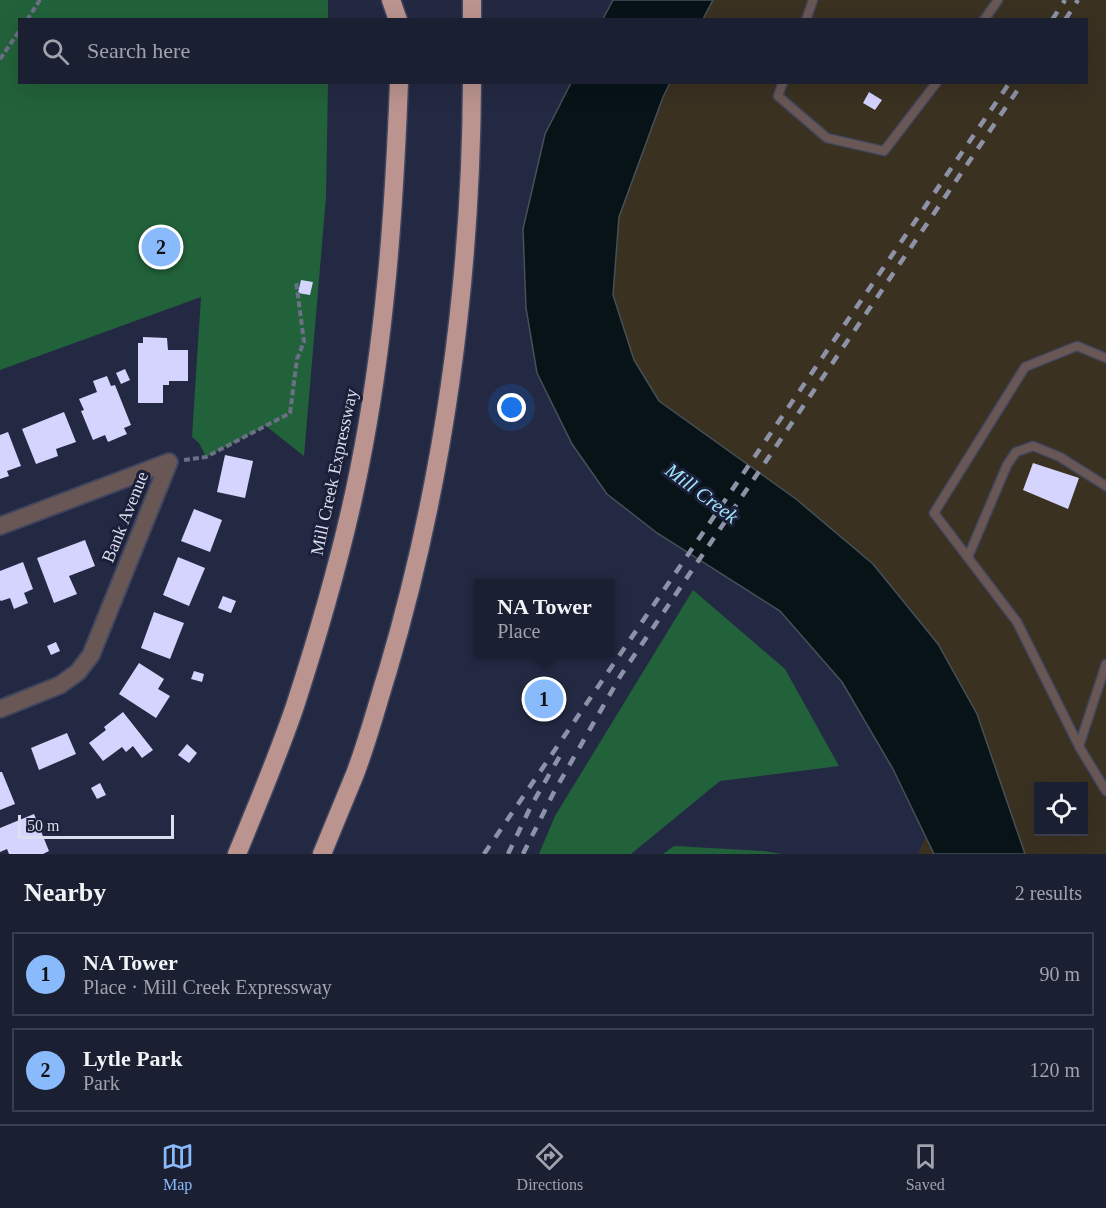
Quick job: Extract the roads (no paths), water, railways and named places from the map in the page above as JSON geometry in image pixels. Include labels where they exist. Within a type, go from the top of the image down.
[{"type":"highway","points":[[391,0],[398,18]]},
{"type":"highway","points":[[399,18],[400,0]]},
{"type":"highway","points":[[472,0],[472,18]]},
{"type":"highway","name":"Mill Creek Expressway","points":[[237,854],[294,708],[321,623],[359,471],[374,385],[388,280],[399,84]]},
{"type":"highway","points":[[322,854],[355,773],[377,707],[420,553],[450,380],[471,166],[472,84]]},
{"type":"street","name":"Bank Avenue","points":[[0,526],[169,462],[91,655],[78,672],[60,685],[0,709]]},
{"type":"lane","points":[[807,18],[813,0]]},
{"type":"lane","points":[[985,18],[998,0]]},
{"type":"lane","points":[[782,84],[778,96],[827,138],[884,151],[935,84]]},
{"type":"lane","points":[[1106,358],[1077,346],[1025,368],[934,513],[1017,622],[1079,746],[1106,792]]},
{"type":"lane","points":[[968,557],[1007,465],[1016,452],[1033,446],[1060,458],[1106,486]]},
{"type":"lane","points":[[1079,746],[1106,664]]},
{"type":"water","points":[[613,0],[713,0],[704,18],[604,18]]},
{"type":"water","name":"Mill Creek","points":[[570,84],[670,84],[619,217],[613,295],[634,360],[659,401],[796,499],[873,564],[938,644],[977,714],[1025,854],[934,854],[893,769],[842,682],[780,611],[657,533],[607,494],[572,444],[537,373],[526,308],[523,229],[545,134]]},
{"type":"railway","points":[[1053,18],[1065,0]]},
{"type":"railway","points":[[1066,18],[1078,0]]},
{"type":"railway","points":[[484,854],[1009,84]]},
{"type":"railway","points":[[523,854],[554,792],[621,675],[1022,84]]},
{"type":"railway","points":[[508,854],[531,806],[561,754]]},
{"type":"place","name":"Lytle Park","points":[[161,247]]},
{"type":"place","name":"NA Tower","points":[[544,699]]}]
